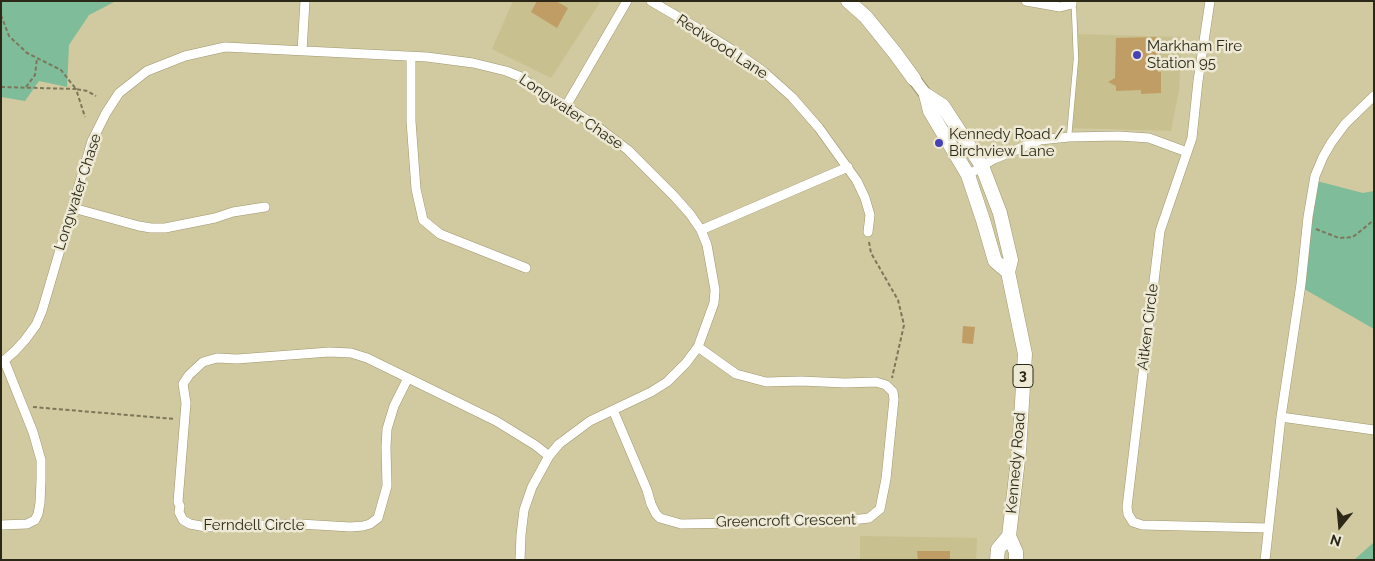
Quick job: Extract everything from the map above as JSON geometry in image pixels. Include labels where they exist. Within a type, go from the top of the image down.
[{"type":"main road","name":"Kennedy Road","points":[[848,1],[866,17],[926,95],[944,106],[982,166],[1000,214],[1011,260],[1008,272],[1025,354],[1019,451],[1009,536],[1016,552],[1016,560]]},
{"type":"main road","name":"Kennedy Road","points":[[926,95],[930,111],[968,176],[995,261],[1008,272]]},
{"type":"main road","name":"Kennedy Road","points":[[997,560],[998,549],[1009,536]]},
{"type":"street","points":[[302,51],[305,1]]},
{"type":"street","points":[[566,106],[627,1]]},
{"type":"street","name":"Redwood Lane","points":[[651,1],[734,51],[764,72],[792,98],[819,128],[857,181],[870,215],[868,232]]},
{"type":"street","points":[[1026,1],[1060,6],[1072,3]]},
{"type":"street","name":"Aitken Circle","points":[[1210,1],[1192,138],[1160,231],[1127,507],[1128,514],[1133,522],[1142,525],[1268,528]]},
{"type":"street","name":"Longwater Chase","points":[[3,362],[20,346],[36,325],[73,208],[92,140],[119,93],[147,71],[185,56],[225,47],[427,57],[473,63],[503,70],[521,77],[603,131],[628,150],[674,196],[701,230],[707,245],[714,290],[714,303],[698,347],[686,363],[667,382],[651,392],[590,420],[559,444],[548,456],[532,487],[524,510],[520,560]]},
{"type":"street","points":[[412,57],[411,121],[416,189],[423,220],[440,234],[526,268]]},
{"type":"street","points":[[1265,560],[1281,417],[1315,176],[1323,157],[1345,124],[1374,96]]},
{"type":"street","points":[[968,176],[994,159],[1040,140],[1068,137],[1119,136],[1149,138],[1187,152]]},
{"type":"street","points":[[701,230],[848,167]]},
{"type":"street","points":[[73,208],[139,226],[165,228],[215,218],[233,212],[265,207]]},
{"type":"street","points":[[698,347],[736,374],[766,382],[876,382],[889,388]]},
{"type":"street","name":"Ferndell Circle","points":[[408,378],[394,406],[387,429],[387,486],[385,498],[378,518],[370,524],[363,526],[300,524],[206,527],[190,524],[183,520],[179,512],[180,506],[178,502],[186,403],[183,384],[189,375],[203,362],[217,358],[238,359],[329,352],[351,353],[367,358],[408,378],[496,421],[548,456]]},
{"type":"street","points":[[1,525],[27,524],[34,520],[38,514],[42,460],[23,406],[3,362]]},
{"type":"street","name":"Greencroft Crescent","points":[[613,410],[647,490],[651,504],[660,518],[681,524],[853,520],[869,518],[880,509],[882,504],[894,399],[893,392],[889,388]]},
{"type":"street","points":[[1281,417],[1374,430]]},
{"type":"lane","points":[[1068,137],[1076,59],[1074,9],[1072,3]]},
{"type":"path","points":[[1,15],[9,36],[27,53],[61,70],[76,89],[85,117]]},
{"type":"path","points":[[26,87],[35,75],[37,58]]},
{"type":"path","points":[[1,87],[76,89],[87,91],[96,96]]},
{"type":"path","points":[[1307,225],[1340,238],[1353,237],[1374,220]]},
{"type":"path","points":[[868,232],[871,253],[898,300],[904,325],[889,388]]},
{"type":"path","points":[[23,406],[185,420]]},
{"type":"shaded area","points":[[513,1],[601,1],[551,78],[492,49]]},
{"type":"shaded area","points":[[1075,34],[1182,37],[1179,90],[1171,131],[1072,128]]},
{"type":"shaded area","points":[[860,536],[977,538],[976,560],[860,560]]},
{"type":"green space","points":[[1,1],[116,1],[89,15],[69,45],[67,87],[39,81],[25,101],[1,97]]},
{"type":"green space","points":[[1313,180],[1363,193],[1374,191],[1374,329],[1299,286]]},
{"type":"green space","points":[[1373,543],[1374,560],[1354,560]]},
{"type":"building","points":[[537,1],[556,1],[568,8],[557,28],[531,12]]},
{"type":"building","name":"Markham Fire Station 95","points":[[1158,37],[1158,72],[1161,72],[1161,93],[1141,94],[1141,90],[1116,91],[1116,86],[1108,82],[1115,78],[1116,38]]},
{"type":"building","points":[[963,326],[975,327],[973,344],[962,343]]},
{"type":"building","points":[[917,551],[950,551],[950,560],[918,560]]},
{"type":"place","name":"Markham Fire Station 95","points":[[1137,55]]},
{"type":"place","name":"Kennedy Road / Birchview Lane","points":[[939,143]]}]
